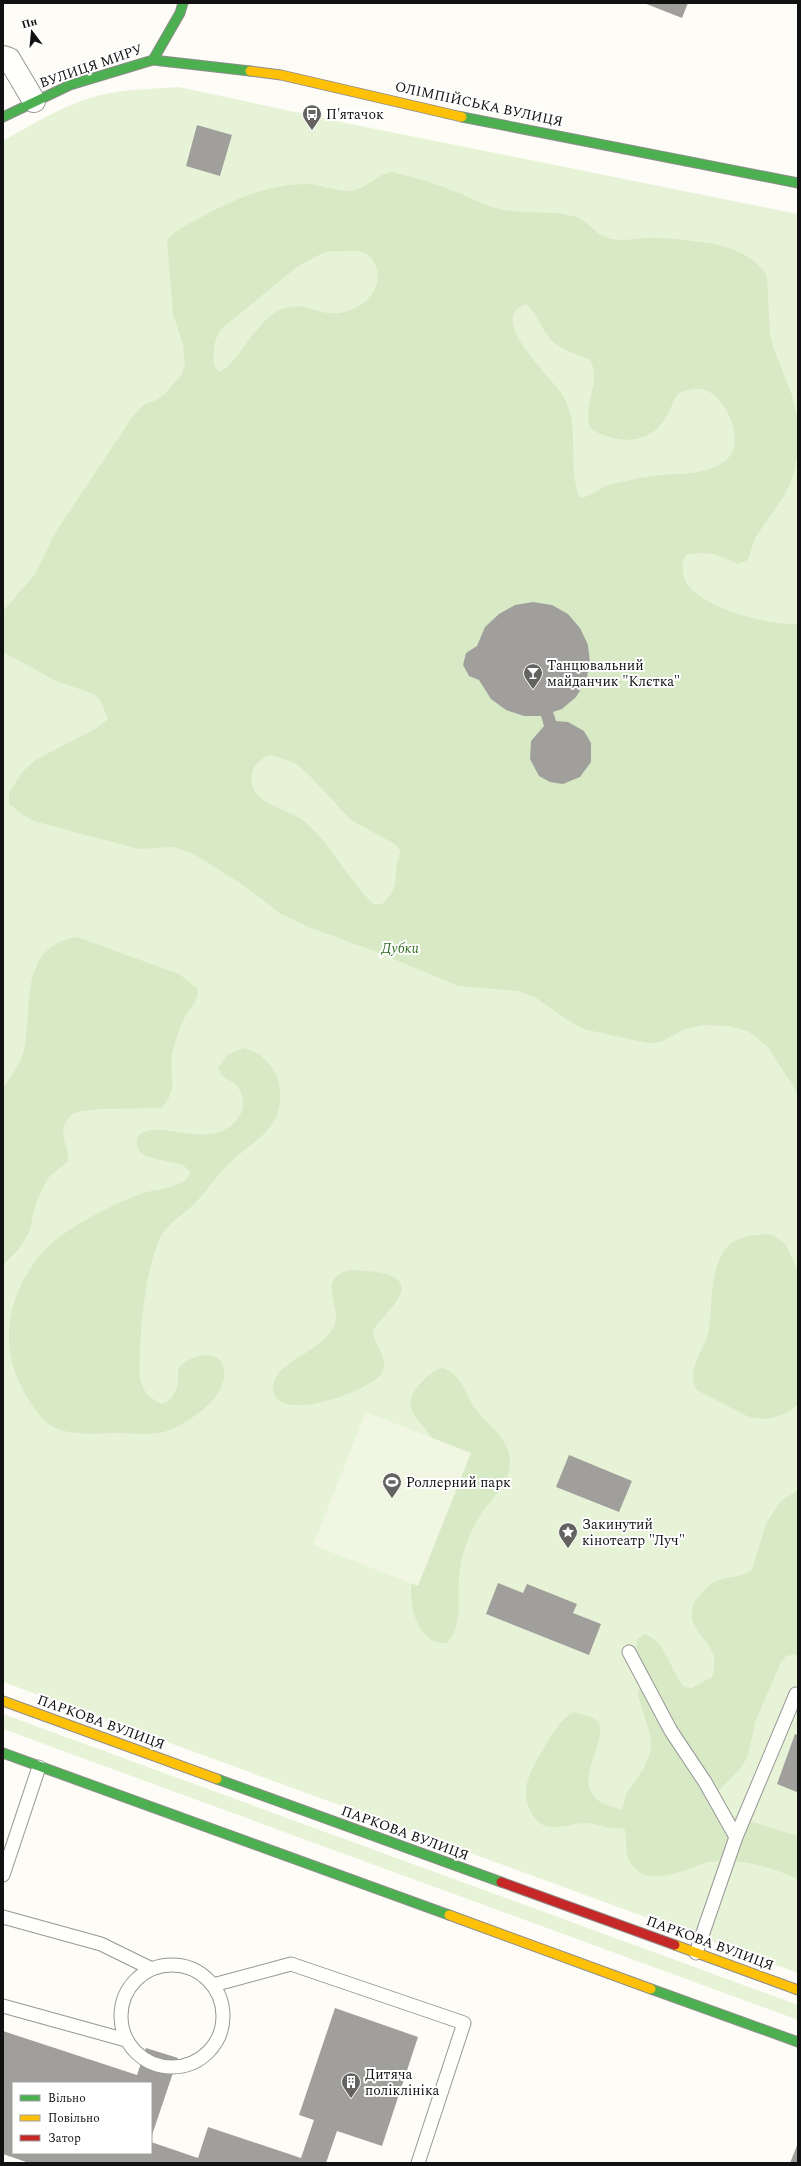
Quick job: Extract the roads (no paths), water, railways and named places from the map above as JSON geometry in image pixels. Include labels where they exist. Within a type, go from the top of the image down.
[{"type":"street","name":"ВУЛИЦЯ МИРУ","points":[[3,118],[34,101],[70,85],[153,60],[180,13],[183,3]]},
{"type":"street","points":[[3,57],[9,59],[34,101]]},
{"type":"street","name":"ОЛІМПІЙСЬКА ВУЛИЦЯ","points":[[153,60],[281,75],[473,119],[658,154],[798,183]]},
{"type":"street","name":"ПАРКОВА ВУЛИЦЯ","points":[[3,1701],[798,1990]]},
{"type":"street","points":[[3,1754],[798,2042]]},
{"type":"lane","points":[[629,1652],[670,1730],[706,1782],[736,1837]]},
{"type":"lane","points":[[696,1953],[736,1837],[768,1757],[796,1694],[798,1694]]},
{"type":"lane","points":[[3,1875],[40,1767]]},
{"type":"lane","points":[[3,1917],[101,1944],[152,1969]]},
{"type":"lane","points":[[213,1986],[291,1964],[464,2023],[418,2163]]},
{"type":"lane","points":[[168,1965],[185,1967],[200,1974],[213,1986],[220,2000],[223,2017],[221,2028],[212,2048],[199,2059],[183,2066],[166,2067],[150,2062],[136,2053],[126,2040],[121,2018],[122,2007],[127,1991],[138,1978],[152,1969],[168,1965]]},
{"type":"lane","points":[[3,2006],[126,2040]]},
{"type":"place","name":"П'ятачок","points":[[312,131]]},
{"type":"place","name":"Танцювальний майданчик \"Клєтка\"","points":[[533,690]]},
{"type":"place","name":"Роллерний парк","points":[[392,1499]]},
{"type":"place","name":"Закинутий кінотеатр \"Луч\"","points":[[568,1549]]},
{"type":"place","name":"Дитяча поліклініка","points":[[351,2099]]},
{"type":"park label","name":"Дубки","points":[[400,948]]}]
